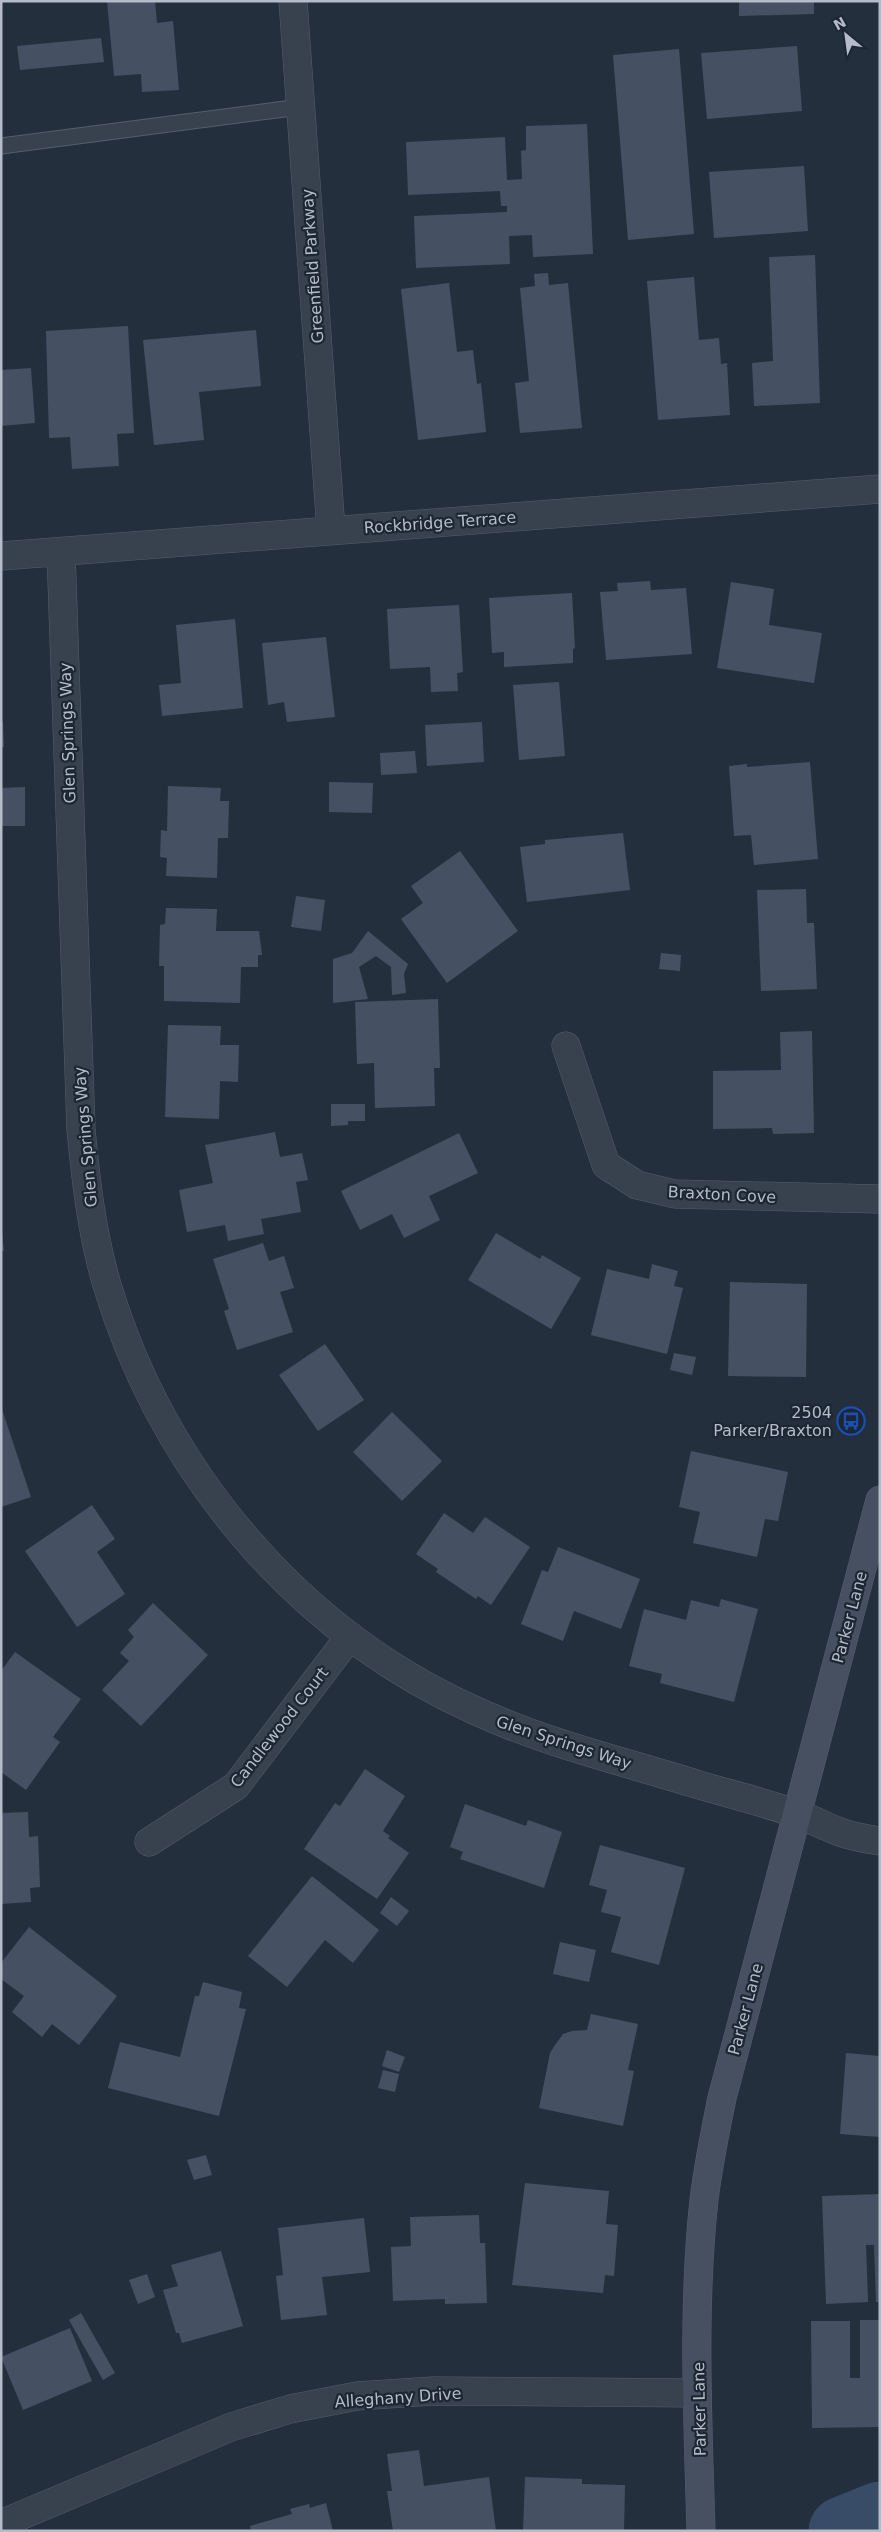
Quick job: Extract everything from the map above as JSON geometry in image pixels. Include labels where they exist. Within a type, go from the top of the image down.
[{"type":"street","name":"Greenfield Parkway","points":[[293,1],[332,530]]},
{"type":"street","name":"Rockbridge Terrace","points":[[1,556],[880,488]]},
{"type":"street","name":"Glen Springs Way","points":[[61,552],[81,1129],[88,1194],[107,1283],[122,1330],[145,1386],[192,1468],[225,1514],[259,1554],[299,1594],[350,1636],[416,1681],[473,1710],[530,1734],[796,1814],[843,1833],[880,1841]]},
{"type":"street","name":"Braxton Cove","points":[[566,1046],[606,1164],[637,1185],[675,1194],[880,1200]]},
{"type":"street","name":"Parker Lane","points":[[701,2531],[697,2393],[700,2255],[712,2148],[722,2098],[880,1500]]},
{"type":"street","name":"Candlewood Court","points":[[149,1842],[236,1786],[350,1636]]},
{"type":"street","name":"Alleghany Drive","points":[[1,2524],[223,2430],[300,2407],[357,2396],[433,2391],[697,2393]]},
{"type":"lane","points":[[1,146],[300,107]]},
{"type":"building","points":[[107,1],[155,1],[157,23],[173,21],[179,90],[142,92],[141,74],[114,76]]},
{"type":"building","points":[[739,1],[814,1],[814,14],[739,16]]},
{"type":"building","points":[[101,38],[104,62],[20,70],[17,46]]},
{"type":"building","points":[[797,46],[802,111],[707,119],[701,53]]},
{"type":"building","points":[[679,49],[694,234],[628,240],[613,55]]},
{"type":"building","points":[[587,124],[593,254],[533,257],[532,235],[509,236],[510,264],[416,268],[414,216],[507,212],[507,206],[501,206],[500,191],[408,195],[406,142],[505,137],[507,180],[522,179],[521,151],[526,150],[526,126]]},
{"type":"building","points":[[804,166],[808,231],[714,238],[709,172]]},
{"type":"building","points":[[815,255],[820,403],[754,406],[752,363],[773,361],[769,257]]},
{"type":"building","points":[[548,273],[549,285],[568,283],[582,428],[520,433],[515,383],[529,381],[520,288],[535,286],[534,274]]},
{"type":"building","points":[[694,277],[699,340],[719,338],[721,364],[727,363],[730,415],[658,420],[647,281]]},
{"type":"building","points":[[449,283],[457,352],[473,350],[477,384],[481,383],[486,432],[418,440],[401,289]]},
{"type":"building","points":[[128,326],[134,433],[117,434],[119,466],[72,469],[70,437],[49,438],[46,331]]},
{"type":"building","points":[[256,330],[261,386],[199,392],[204,440],[154,445],[143,340]]},
{"type":"building","points":[[31,368],[35,423],[1,426],[1,370]]},
{"type":"building","points":[[650,581],[651,590],[686,588],[692,654],[606,660],[600,592],[618,591],[617,583]]},
{"type":"building","points":[[731,582],[774,589],[769,625],[822,633],[814,683],[717,668]]},
{"type":"building","points":[[572,593],[575,648],[573,649],[573,663],[504,667],[504,652],[492,653],[489,598]]},
{"type":"building","points":[[459,605],[463,672],[457,673],[458,691],[431,692],[430,667],[390,669],[387,609]]},
{"type":"building","points":[[235,619],[243,708],[162,716],[159,685],[181,683],[176,625]]},
{"type":"building","points":[[326,637],[335,717],[287,722],[284,702],[268,705],[262,643]]},
{"type":"building","points":[[559,682],[565,756],[519,760],[513,685]]},
{"type":"building","points":[[1,722],[3,722],[4,747],[1,747]]},
{"type":"building","points":[[482,722],[484,762],[427,766],[425,725]]},
{"type":"building","points":[[415,751],[417,773],[381,775],[380,753]]},
{"type":"building","points":[[810,762],[818,859],[754,865],[751,835],[734,836],[729,766],[747,764],[747,767]]},
{"type":"building","points":[[329,782],[373,783],[372,813],[329,812]]},
{"type":"building","points":[[168,786],[221,788],[220,801],[229,801],[228,838],[218,838],[217,878],[166,876],[167,858],[160,857],[161,830],[167,831]]},
{"type":"building","points":[[25,787],[25,826],[1,826],[1,788]]},
{"type":"building","points":[[623,833],[630,890],[527,902],[520,847],[545,844],[545,840]]},
{"type":"building","points":[[460,851],[518,931],[447,983],[401,919],[423,903],[411,886]]},
{"type":"building","points":[[806,889],[807,923],[814,923],[817,989],[761,991],[757,890]]},
{"type":"building","points":[[296,896],[325,900],[321,931],[291,927]]},
{"type":"building","points":[[166,908],[217,909],[216,931],[259,931],[262,955],[258,955],[258,967],[241,967],[240,1003],[164,1001],[164,966],[159,966],[160,925],[165,924]]},
{"type":"building","points":[[368,931],[408,964],[404,974],[406,993],[392,995],[391,967],[376,956],[359,967],[368,999],[333,1003],[333,959],[352,953]]},
{"type":"building","points":[[661,953],[681,955],[680,971],[659,969]]},
{"type":"building","points":[[438,999],[440,1068],[434,1068],[435,1106],[375,1108],[374,1063],[357,1064],[355,1002]]},
{"type":"building","points":[[168,1025],[221,1026],[220,1045],[239,1045],[238,1082],[220,1081],[219,1119],[165,1117]]},
{"type":"building","points":[[812,1031],[814,1133],[773,1134],[772,1128],[713,1129],[713,1071],[781,1070],[780,1032]]},
{"type":"building","points":[[331,1104],[365,1104],[365,1121],[348,1121],[348,1125],[331,1126]]},
{"type":"building","points":[[275,1132],[280,1157],[302,1153],[308,1180],[296,1182],[301,1212],[261,1219],[264,1234],[228,1241],[225,1225],[187,1232],[179,1190],[213,1183],[205,1145]]},
{"type":"building","points":[[459,1133],[478,1173],[429,1196],[440,1220],[404,1238],[392,1214],[360,1230],[341,1191]]},
{"type":"building","points":[[1,1224],[4,1251],[1,1251]]},
{"type":"building","points":[[496,1233],[540,1259],[542,1255],[581,1278],[551,1329],[468,1280]]},
{"type":"building","points":[[263,1243],[269,1261],[284,1256],[294,1288],[280,1292],[293,1332],[237,1350],[224,1311],[229,1309],[213,1259]]},
{"type":"building","points":[[652,1264],[678,1271],[674,1286],[683,1288],[667,1354],[591,1335],[607,1269],[649,1279]]},
{"type":"building","points":[[730,1282],[807,1284],[806,1377],[728,1376]]},
{"type":"building","points":[[325,1344],[364,1400],[318,1431],[279,1375]]},
{"type":"building","points":[[674,1353],[696,1357],[692,1375],[670,1370]]},
{"type":"building","points":[[1,1406],[31,1497],[1,1507]]},
{"type":"building","points":[[392,1412],[442,1461],[402,1501],[353,1452]]},
{"type":"building","points":[[691,1451],[788,1472],[778,1521],[765,1519],[757,1557],[693,1543],[700,1512],[679,1507]]},
{"type":"building","points":[[92,1505],[115,1539],[97,1552],[125,1594],[77,1627],[25,1551]]},
{"type":"building","points":[[444,1513],[473,1533],[485,1517],[530,1547],[491,1605],[478,1596],[476,1599],[436,1572],[438,1569],[416,1554]]},
{"type":"building","points":[[558,1547],[640,1579],[621,1629],[574,1611],[563,1641],[521,1624],[542,1570],[548,1572]]},
{"type":"building","points":[[721,1599],[758,1609],[734,1702],[660,1683],[662,1674],[629,1666],[644,1609],[686,1620],[691,1600],[719,1607]]},
{"type":"building","points":[[153,1603],[208,1655],[141,1726],[102,1690],[129,1661],[120,1653],[134,1637],[128,1630]]},
{"type":"building","points":[[15,1652],[81,1699],[53,1737],[60,1742],[26,1790],[1,1772],[1,1671]]},
{"type":"building","points":[[365,1769],[405,1796],[383,1831],[390,1836],[388,1838],[409,1853],[377,1899],[304,1849],[335,1803],[340,1806]]},
{"type":"building","points":[[465,1804],[526,1826],[528,1820],[562,1832],[544,1888],[460,1859],[463,1852],[450,1847]]},
{"type":"building","points":[[28,1812],[29,1837],[38,1836],[40,1887],[30,1888],[31,1902],[1,1904],[1,1813]]},
{"type":"building","points":[[600,1845],[685,1868],[659,1965],[611,1952],[621,1917],[601,1912],[607,1890],[589,1885]]},
{"type":"building","points":[[312,1876],[379,1930],[353,1963],[325,1940],[287,1987],[248,1956]]},
{"type":"building","points":[[391,1897],[409,1911],[397,1926],[380,1913]]},
{"type":"building","points":[[29,1927],[117,1996],[79,2045],[52,2024],[42,2037],[12,2012],[24,1996],[1,1979],[1,1963]]},
{"type":"building","points":[[560,1942],[596,1950],[589,1982],[553,1974]]},
{"type":"building","points":[[203,1982],[242,1992],[239,2008],[246,2009],[219,2116],[108,2088],[120,2042],[180,2057],[195,1996],[199,1996]]},
{"type":"building","points":[[591,2014],[638,2024],[628,2070],[634,2071],[623,2126],[539,2108],[550,2053],[563,2034],[587,2030]]},
{"type":"building","points":[[387,2050],[405,2057],[399,2072],[382,2066]]},
{"type":"building","points":[[846,2053],[880,2056],[880,2137],[840,2134]]},
{"type":"building","points":[[383,2070],[399,2074],[395,2092],[378,2088]]},
{"type":"building","points":[[206,2155],[212,2175],[194,2180],[187,2160]]},
{"type":"building","points":[[525,2183],[609,2191],[606,2224],[618,2225],[614,2276],[605,2275],[603,2293],[512,2285]]},
{"type":"building","points":[[880,2194],[880,2302],[876,2302],[874,2245],[866,2245],[868,2302],[826,2304],[822,2196]]},
{"type":"building","points":[[479,2215],[480,2243],[485,2243],[487,2303],[445,2304],[445,2299],[393,2301],[391,2247],[411,2246],[410,2217]]},
{"type":"building","points":[[364,2218],[370,2272],[322,2277],[327,2315],[281,2320],[276,2276],[283,2275],[278,2228]]},
{"type":"building","points":[[221,2251],[243,2326],[182,2343],[179,2333],[176,2333],[163,2290],[178,2286],[171,2265]]},
{"type":"building","points":[[147,2274],[155,2297],[138,2304],[129,2280]]},
{"type":"building","points":[[81,2313],[115,2373],[103,2380],[69,2320]]},
{"type":"building","points":[[860,2320],[880,2320],[880,2427],[812,2428],[811,2321],[850,2321],[850,2378],[860,2378]]},
{"type":"building","points":[[70,2328],[92,2381],[23,2410],[1,2357]]},
{"type":"building","points":[[419,2450],[424,2486],[489,2477],[496,2531],[393,2531],[387,2491],[392,2491],[387,2454]]},
{"type":"building","points":[[525,2477],[582,2479],[582,2484],[625,2485],[624,2531],[523,2531]]},
{"type":"building","points":[[326,2503],[333,2531],[251,2531],[250,2526],[292,2514],[290,2509],[309,2504],[310,2508]]},
{"type":"waterway","points":[[843,2531],[880,2516]]},
{"type":"place","name":"2504 Parker/Braxton","points":[[851,1421]]}]
